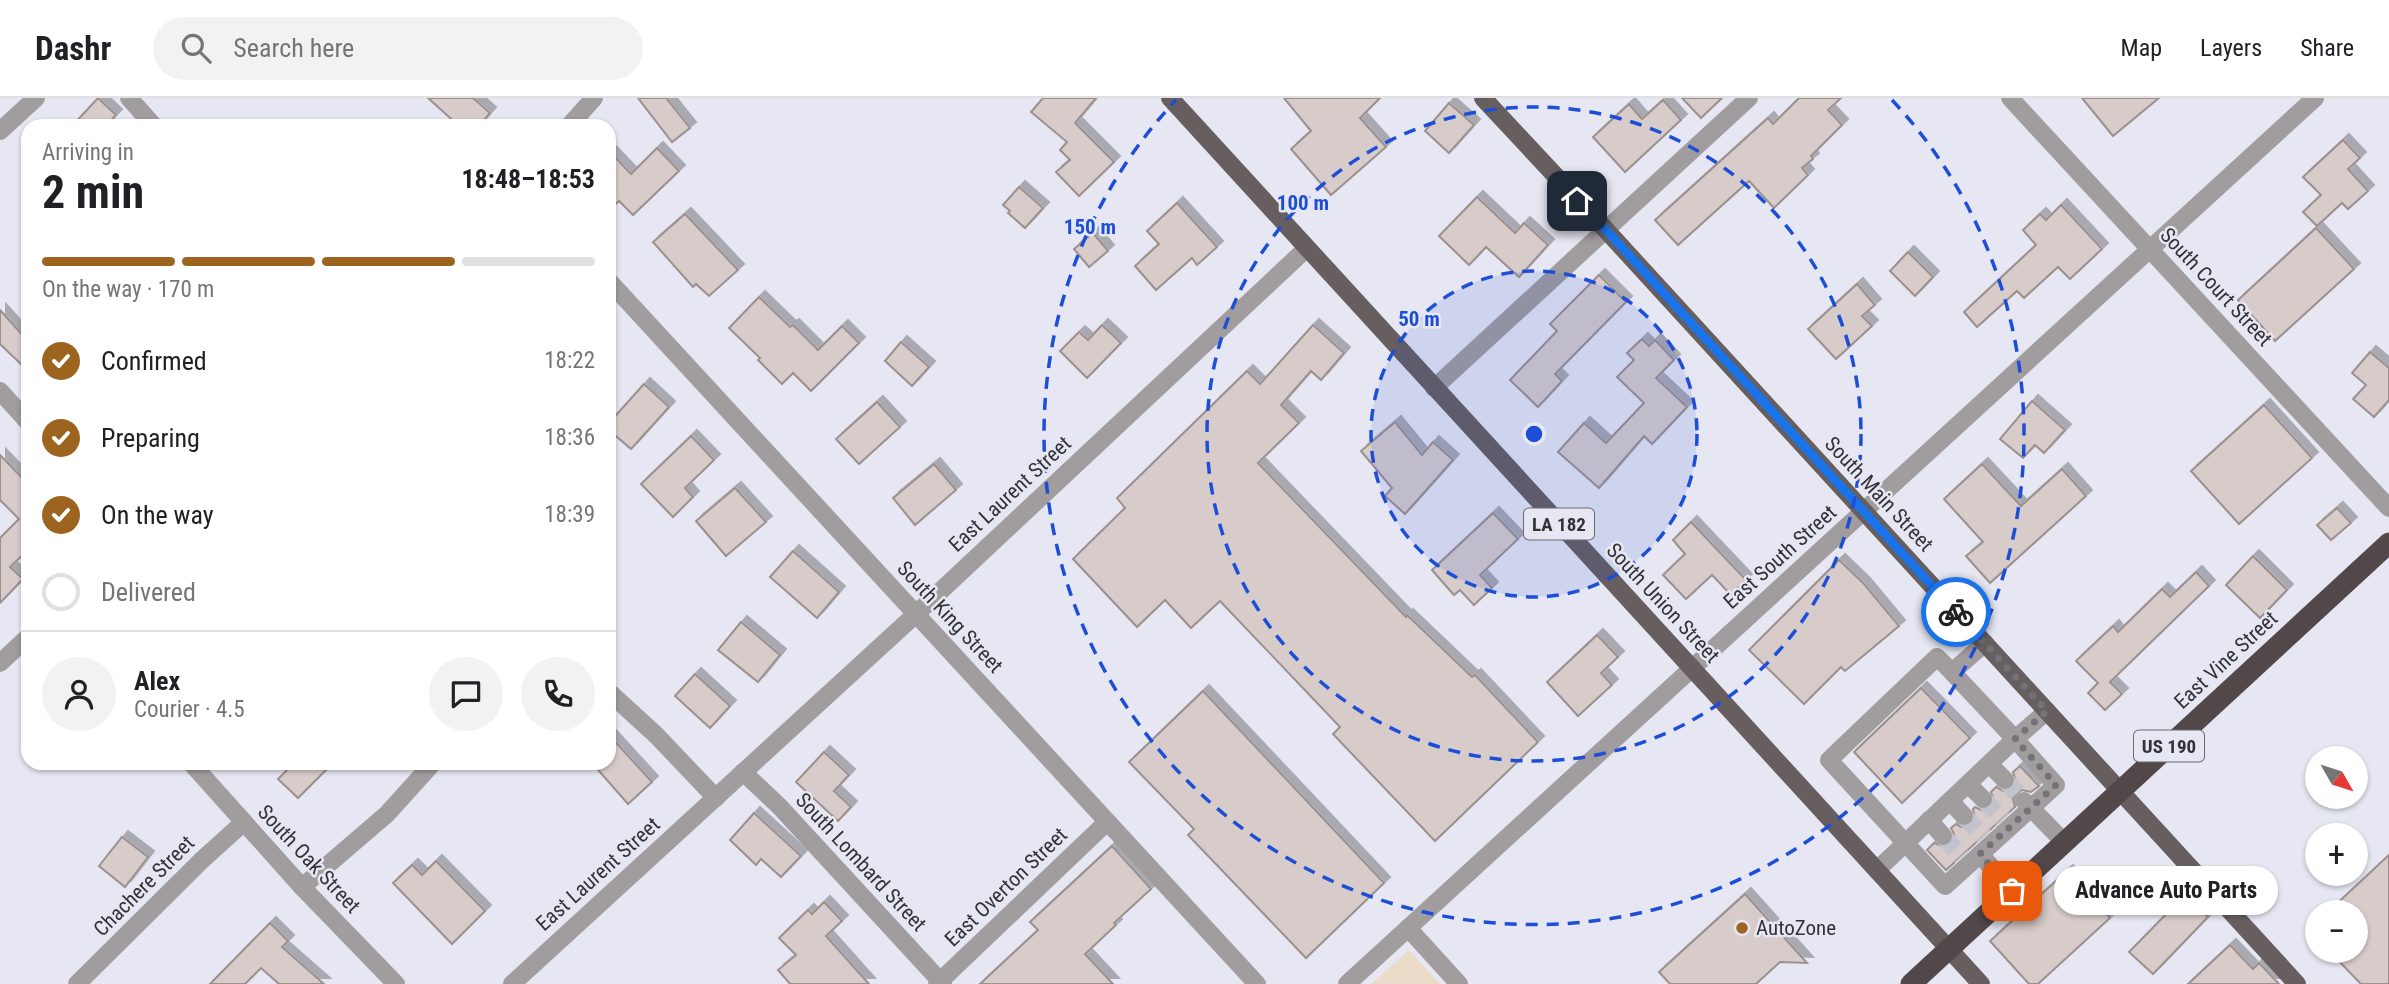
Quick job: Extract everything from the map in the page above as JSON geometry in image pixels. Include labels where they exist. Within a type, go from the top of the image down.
[{"type":"highway","name":"East Vine Street","points":[[1911,984],[2389,543]]},
{"type":"main road","name":"South Union Street","points":[[1170,98],[1981,984]]},
{"type":"main road","name":"South Main Street","points":[[1482,98],[2297,984]]},
{"type":"street","points":[[0,131],[36,98]]},
{"type":"street","points":[[129,98],[148,119]]},
{"type":"street","points":[[575,119],[594,98]]},
{"type":"street","points":[[1434,388],[1749,98]]},
{"type":"street","name":"South Court Street","points":[[2010,98],[2389,508]]},
{"type":"street","name":"East South Street","points":[[1347,984],[2315,98]]},
{"type":"street","name":"East Laurent Street","points":[[512,984],[916,614],[1307,248]]},
{"type":"street","name":"South King Street","points":[[616,289],[1257,984]]},
{"type":"street","points":[[0,391],[21,414]]},
{"type":"street","points":[[1952,672],[1985,643]]},
{"type":"street","points":[[0,663],[21,644]]},
{"type":"street","points":[[1937,657],[2015,739],[2056,785],[2028,804],[1945,886],[1829,760],[1937,657]]},
{"type":"street","points":[[616,699],[716,798]]},
{"type":"street","points":[[1877,870],[2047,711]]},
{"type":"street","points":[[1989,764],[2005,780]]},
{"type":"street","name":"South Oak Street","points":[[197,770],[302,887],[396,984]]},
{"type":"street","points":[[302,887],[387,814],[427,770]]},
{"type":"street","name":"South Lombard Street","points":[[743,772],[789,817],[940,983]]},
{"type":"street","points":[[1968,784],[1983,799]]},
{"type":"street","points":[[1950,801],[1964,816]]},
{"type":"street","points":[[2028,804],[2064,842]]},
{"type":"street","points":[[1929,820],[1942,836]]},
{"type":"street","name":"Chachere Street","points":[[77,984],[244,822]]},
{"type":"street","name":"East Overton Street","points":[[940,983],[1107,822]]},
{"type":"street","points":[[1977,852],[2012,891]]},
{"type":"street","points":[[1408,928],[1459,984]]},
{"type":"shaded area","points":[[1409,950],[1440,984],[1371,984]]},
{"type":"building","points":[[98,98],[116,115],[112,119],[78,119]]},
{"type":"building","points":[[428,98],[473,98],[490,113],[485,119],[451,119]]},
{"type":"building","points":[[638,98],[666,98],[690,128],[672,142]]},
{"type":"building","points":[[1043,98],[1096,98],[1075,123],[1114,162],[1079,196],[1056,172],[1070,160],[1060,150],[1067,142],[1031,112]]},
{"type":"building","points":[[1284,98],[1380,98],[1360,118],[1386,147],[1331,195],[1291,149],[1311,131]]},
{"type":"building","points":[[1682,98],[1722,98],[1701,118]]},
{"type":"building","points":[[1799,98],[1841,98],[1828,110],[1842,125],[1802,168],[1808,175],[1774,208],[1749,181],[1678,245],[1655,220],[1768,118],[1773,124]]},
{"type":"building","points":[[2082,98],[2159,98],[2113,136]]},
{"type":"building","points":[[1663,100],[1681,120],[1625,172],[1593,137],[1629,104],[1642,119]]},
{"type":"building","points":[[1449,103],[1474,125],[1449,153],[1425,131]]},
{"type":"building","points":[[2343,140],[2360,158],[2348,169],[2368,191],[2348,209],[2342,203],[2317,226],[2303,212],[2321,195],[2303,177]]},
{"type":"building","points":[[657,148],[679,171],[633,215],[619,201],[616,204],[616,158],[631,174]]},
{"type":"building","points":[[1019,187],[1043,208],[1025,228],[1003,205]]},
{"type":"building","points":[[1477,197],[1515,233],[1524,223],[1548,245],[1519,277],[1486,247],[1469,265],[1439,236]]},
{"type":"building","points":[[1177,203],[1217,247],[1197,265],[1192,258],[1156,290],[1135,266],[1159,244],[1147,231]]},
{"type":"building","points":[[2061,205],[2102,249],[2070,279],[2058,267],[2024,298],[2017,291],[1977,327],[1964,312],[2036,245],[2023,230],[2040,214],[2046,220]]},
{"type":"building","points":[[685,214],[738,270],[709,296],[696,284],[693,287],[653,242]]},
{"type":"building","points":[[2316,228],[2354,269],[2275,341],[2238,300]]},
{"type":"building","points":[[1093,233],[1108,251],[1089,267],[1074,249]]},
{"type":"building","points":[[1908,252],[1933,277],[1915,296],[1890,271]]},
{"type":"building","points":[[1599,275],[1626,302],[1555,374],[1562,381],[1538,407],[1510,380],[1557,331],[1550,324]]},
{"type":"building","points":[[1857,284],[1875,305],[1862,316],[1872,326],[1836,359],[1808,329]]},
{"type":"building","points":[[759,297],[818,350],[842,326],[859,343],[811,391],[793,373],[782,384],[729,328]]},
{"type":"building","points":[[0,310],[21,333],[21,364],[0,344]]},
{"type":"building","points":[[1102,325],[1121,343],[1087,378],[1060,351],[1079,332],[1088,340]]},
{"type":"building","points":[[1313,325],[1344,353],[1321,380],[1311,371],[1281,405],[1299,423],[1258,463],[1406,617],[1407,615],[1472,677],[1475,675],[1538,742],[1435,841],[1333,734],[1340,727],[1220,601],[1191,628],[1165,600],[1137,627],[1073,559],[1125,508],[1117,498],[1247,371],[1260,384]]},
{"type":"building","points":[[1642,339],[1649,346],[1655,340],[1674,360],[1656,378],[1687,407],[1652,444],[1644,436],[1599,488],[1558,452],[1584,423],[1606,443],[1644,403],[1617,377],[1634,360],[1627,353]]},
{"type":"building","points":[[901,342],[929,367],[912,386],[885,361]]},
{"type":"building","points":[[2370,352],[2389,368],[2389,400],[2374,417],[2353,399],[2366,385],[2352,373]]},
{"type":"building","points":[[644,384],[669,407],[631,449],[616,436],[616,415]]},
{"type":"building","points":[[2032,401],[2065,430],[2044,453],[2035,445],[2023,458],[2000,439]]},
{"type":"building","points":[[877,402],[900,427],[859,464],[836,439]]},
{"type":"building","points":[[2264,405],[2312,458],[2239,524],[2191,471]]},
{"type":"building","points":[[1395,422],[1422,455],[1433,442],[1453,460],[1405,514],[1385,496],[1392,488],[1361,451]]},
{"type":"building","points":[[691,436],[714,460],[685,488],[693,497],[673,517],[641,484]]},
{"type":"building","points":[[0,455],[21,477],[21,557],[10,567],[21,577],[21,581],[0,603],[0,538],[19,519],[0,500]]},
{"type":"building","points":[[934,464],[956,490],[915,525],[893,498]]},
{"type":"building","points":[[1982,464],[2021,506],[2062,469],[2086,496],[1990,583],[1966,556],[1983,542],[1944,499]]},
{"type":"building","points":[[735,488],[766,522],[726,556],[696,521]]},
{"type":"building","points":[[2337,508],[2351,523],[2331,540],[2317,525]]},
{"type":"building","points":[[1493,513],[1518,539],[1480,575],[1492,588],[1474,605],[1460,590],[1454,595],[1432,570]]},
{"type":"building","points":[[1691,522],[1746,580],[1731,595],[1712,575],[1686,599],[1663,575],[1685,554],[1673,540]]},
{"type":"building","points":[[793,551],[839,592],[817,618],[770,577]]},
{"type":"building","points":[[2253,556],[2287,590],[2260,618],[2226,585]]},
{"type":"building","points":[[1839,560],[1864,584],[1899,626],[1845,671],[1841,667],[1804,704],[1749,650]]},
{"type":"building","points":[[2196,572],[2209,586],[2110,682],[2122,694],[2105,710],[2088,693],[2098,683],[2076,661],[2113,626],[2118,632],[2162,589],[2170,597]]},
{"type":"building","points":[[741,622],[780,655],[758,682],[718,650]]},
{"type":"building","points":[[1597,635],[1618,657],[1601,673],[1612,685],[1578,716],[1547,682]]},
{"type":"building","points":[[695,674],[730,706],[710,728],[675,696]]},
{"type":"building","points":[[1921,688],[1970,738],[1902,803],[1854,752]]},
{"type":"building","points":[[1203,691],[1384,883],[1306,958],[1188,835],[1194,829],[1129,762]]},
{"type":"building","points":[[616,743],[652,782],[628,804],[598,770],[616,770]]},
{"type":"building","points":[[824,752],[849,775],[834,791],[851,807],[838,821],[796,782]]},
{"type":"building","points":[[2020,766],[2039,786],[2031,792],[2022,790],[2017,793],[2013,799],[2015,807],[1946,870],[1927,850],[1934,843],[1945,847],[1951,844],[1954,834],[1951,828],[1956,824],[1961,827],[1971,825],[1975,819],[1973,809],[1991,807],[1994,801],[1991,792],[1996,787],[2003,791],[2012,788],[2016,782],[2013,772]]},
{"type":"building","points":[[287,770],[326,770],[298,798],[278,779]]},
{"type":"building","points":[[754,813],[801,856],[781,877],[761,859],[756,865],[730,840]]},
{"type":"building","points":[[122,837],[148,857],[125,887],[99,866]]},
{"type":"building","points":[[1112,846],[1151,889],[1085,954],[1113,984],[980,984],[1038,930],[1030,922]]},
{"type":"building","points":[[2389,855],[2389,984],[2361,984],[2341,963],[2368,963],[2368,900],[2341,900],[2356,886],[2368,886],[2368,875]]},
{"type":"building","points":[[436,861],[485,911],[452,944],[393,883],[412,865],[422,875]]},
{"type":"building","points":[[2067,871],[2110,918],[2038,984],[2029,984],[1990,941]]},
{"type":"building","name":"AutoZone","points":[[1745,894],[1807,963],[1780,962],[1756,984],[1670,984],[1659,972]]},
{"type":"building","points":[[2185,895],[2208,917],[2153,974],[2129,952]]},
{"type":"building","points":[[824,902],[842,921],[826,936],[869,984],[790,984],[778,970],[796,955],[779,938],[808,910],[812,914]]},
{"type":"building","points":[[270,923],[288,941],[282,947],[324,984],[279,984],[261,968],[245,984],[210,984]]},
{"type":"building","points":[[2230,945],[2253,969],[2259,963],[2279,984],[2188,984]]},
{"type":"tunnel","points":[[2005,780],[2024,801]]},
{"type":"tunnel","points":[[1983,799],[2003,820]]},
{"type":"tunnel","points":[[1964,816],[1984,837]]},
{"type":"tunnel","points":[[1943,836],[1962,857]]},
{"type":"way so far","points":[[1956,612],[2047,711],[2015,739],[2056,785],[1980,854],[2012,891]]},
{"type":"place","name":"Advance Auto Parts","points":[[2012,891]]},
{"type":"place","name":"AutoZone","points":[[1742,928]]},
{"type":"route","points":[[1577,201],[1956,612]]}]
